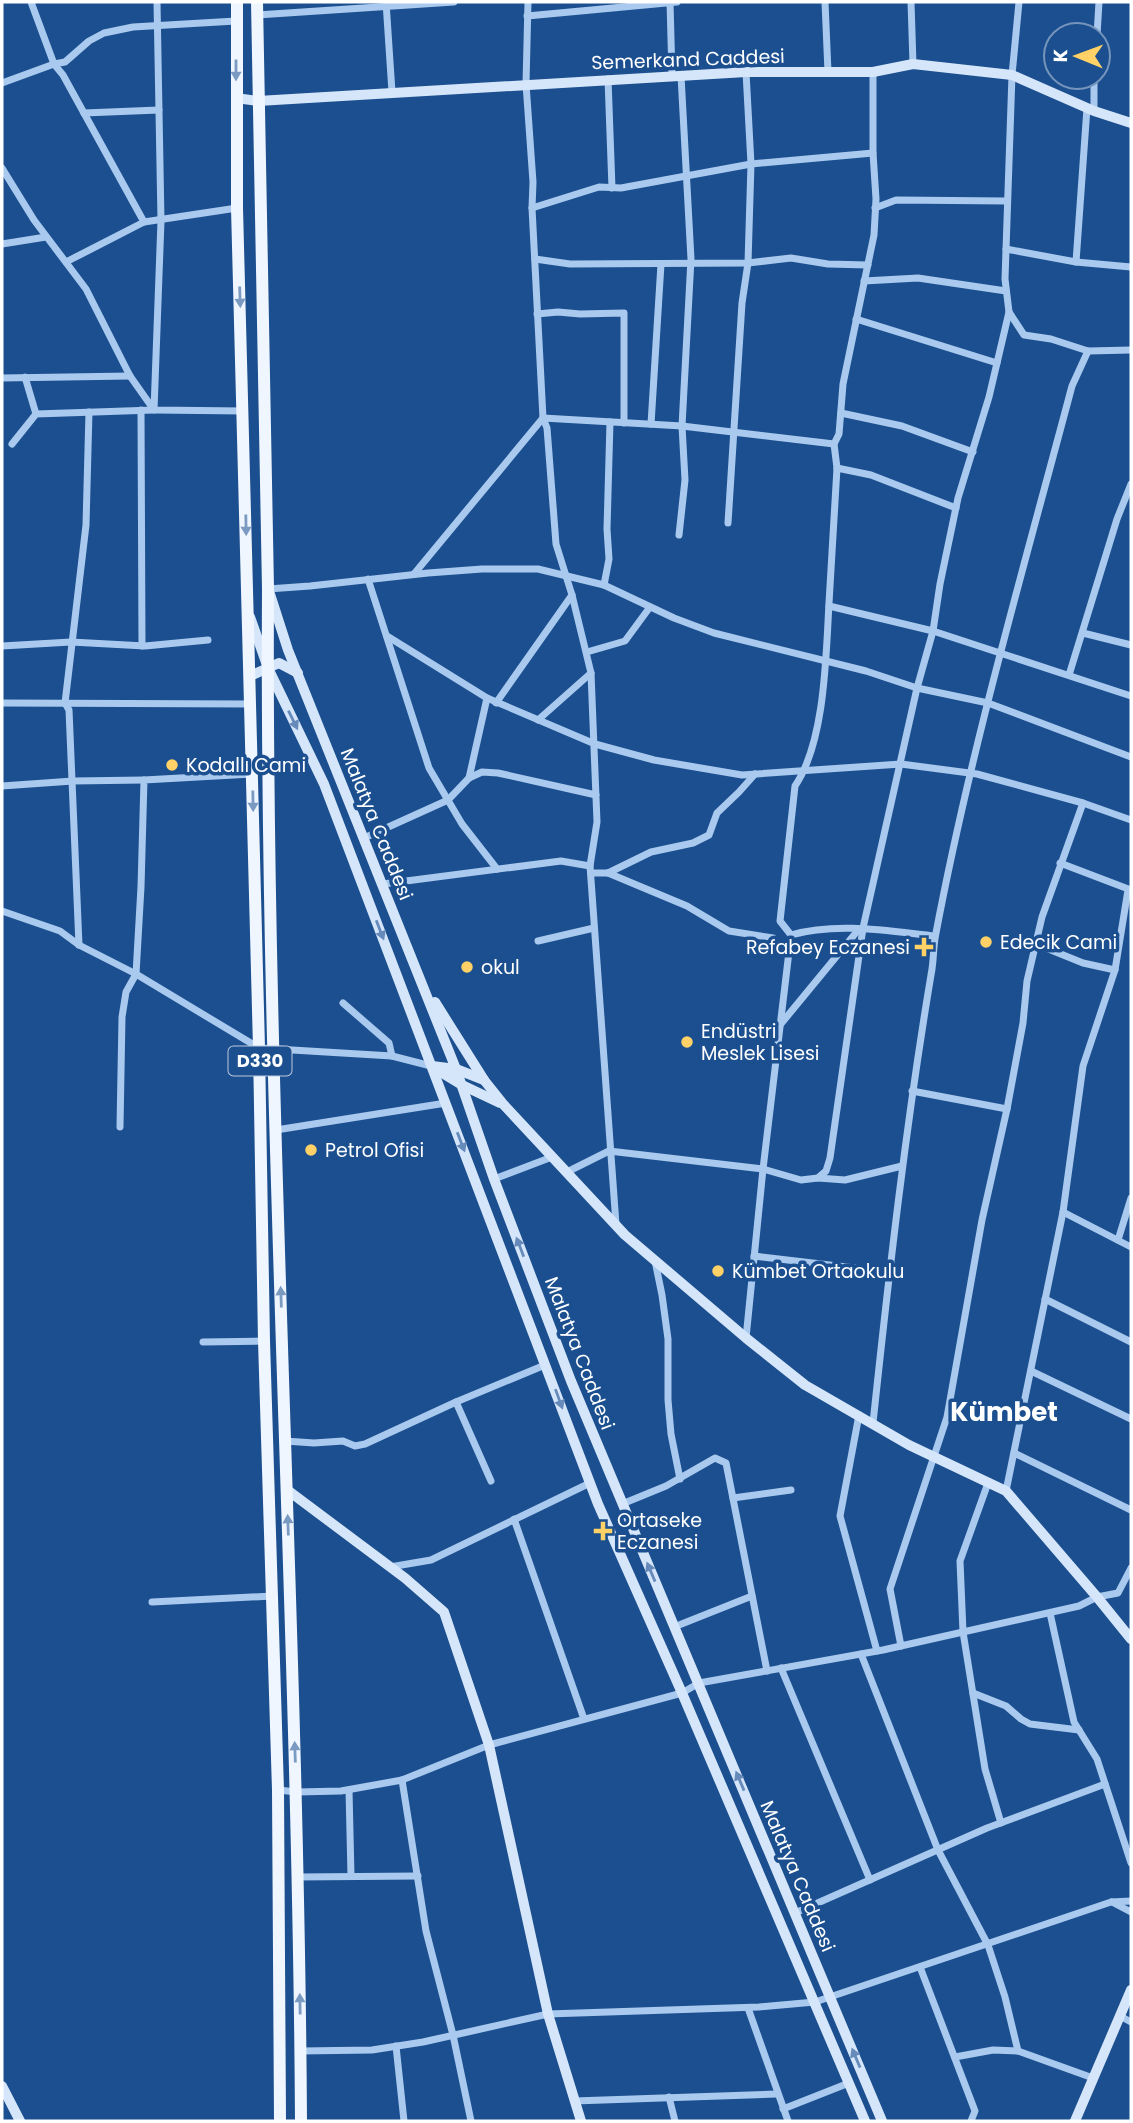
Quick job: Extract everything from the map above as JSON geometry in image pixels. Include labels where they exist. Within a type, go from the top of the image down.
[{"type":"main road","name":"D330","points":[[237,2],[237,208],[253,774],[264,1341],[278,1790],[280,2121]]},
{"type":"main road","name":"D330","points":[[257,8],[274,1049],[297,1792],[301,2121]]},
{"type":"street","points":[[31,2],[54,64],[63,75],[144,222]]},
{"type":"street","points":[[155,410],[161,221],[157,2]]},
{"type":"street","points":[[257,8],[454,2]]},
{"type":"street","points":[[527,2],[526,84],[543,418],[547,428],[556,544],[567,576],[591,673],[597,822],[590,869],[616,1225]]},
{"type":"street","points":[[670,2],[687,175],[691,263],[682,426],[685,480],[679,535]]},
{"type":"street","points":[[527,16],[677,2]]},
{"type":"street","points":[[825,2],[828,72]]},
{"type":"street","points":[[911,2],[913,64]]},
{"type":"street","points":[[818,1178],[826,1171],[830,1158],[861,928],[917,688],[933,631],[956,508],[998,363],[1009,312],[1006,291],[1006,201],[1012,75],[1019,2]]},
{"type":"street","points":[[1098,21],[1099,2]]},
{"type":"street","points":[[386,4],[392,92]]},
{"type":"street","points":[[2,83],[65,62],[89,41],[104,33],[133,27],[236,21]]},
{"type":"street","name":"Semerkand Caddesi","points":[[236,98],[258,101],[746,72],[873,72],[913,64],[1012,75],[1091,110],[1131,122]]},
{"type":"street","points":[[728,523],[742,303],[748,263],[751,164],[746,72]]},
{"type":"street","points":[[747,1338],[790,935],[780,920],[794,786],[804,772],[813,744],[827,662],[837,468],[834,443],[839,434],[843,384],[874,235],[873,72]]},
{"type":"street","points":[[608,79],[611,188]]},
{"type":"street","points":[[1076,261],[1093,91]]},
{"type":"street","points":[[84,113],[159,110]]},
{"type":"street","points":[[532,208],[599,187],[611,188],[751,164],[873,153]]},
{"type":"street","points":[[2,168],[34,220],[86,289],[130,376],[155,410]]},
{"type":"street","points":[[875,208],[896,200],[1006,201]]},
{"type":"street","points":[[66,262],[144,222],[237,208]]},
{"type":"street","points":[[2,244],[46,237]]},
{"type":"street","points":[[1006,250],[1131,267]]},
{"type":"street","points":[[535,258],[570,264],[748,263],[791,258],[828,264],[868,265]]},
{"type":"street","points":[[651,424],[661,264]]},
{"type":"street","points":[[864,281],[918,278],[1006,291]]},
{"type":"street","points":[[1009,312],[1024,335],[1051,339],[1088,351],[1131,351]]},
{"type":"street","points":[[537,314],[624,313],[624,423]]},
{"type":"street","points":[[856,319],[998,363]]},
{"type":"street","points":[[873,1423],[902,1166],[935,936],[1001,653],[1072,386],[1088,351]]},
{"type":"street","points":[[2,378],[130,376]]},
{"type":"street","points":[[25,377],[36,414]]},
{"type":"street","points":[[12,444],[36,414],[141,410],[243,411]]},
{"type":"street","points":[[141,410],[142,646]]},
{"type":"street","points":[[79,945],[69,710],[65,703],[86,525],[89,412]]},
{"type":"street","points":[[841,413],[902,426],[972,452]]},
{"type":"street","points":[[543,418],[682,426],[834,443]]},
{"type":"street","points":[[414,574],[543,418]]},
{"type":"street","points":[[604,585],[609,559],[607,528],[610,422]]},
{"type":"street","points":[[837,468],[871,475],[956,508]]},
{"type":"street","points":[[1069,675],[1117,519],[1131,484]]},
{"type":"street","points":[[268,589],[414,574],[482,569],[538,569],[604,585],[714,633],[866,671],[917,688],[988,703],[1131,757]]},
{"type":"street","points":[[368,579],[429,768],[462,824],[497,869]]},
{"type":"street","name":"Malatya Caddesi","points":[[268,589],[298,674],[456,1069],[494,1179],[571,1381],[882,2121]]},
{"type":"street","points":[[496,702],[572,595]]},
{"type":"street","points":[[829,606],[933,631],[1131,695]]},
{"type":"street","points":[[587,652],[625,641],[650,607]]},
{"type":"street","points":[[248,611],[268,668],[324,784],[590,1483],[866,2121]]},
{"type":"street","points":[[1083,633],[1131,645]]},
{"type":"street","points":[[387,636],[486,698],[595,744],[654,760],[742,775],[901,764],[971,773],[1083,803],[1131,820]]},
{"type":"street","points":[[2,646],[71,642],[142,646],[208,640]]},
{"type":"street","points":[[250,676],[279,663],[298,674]]},
{"type":"street","points":[[538,720],[591,673]]},
{"type":"street","points":[[469,778],[486,698]]},
{"type":"street","points":[[2,703],[251,704]]},
{"type":"street","points":[[364,838],[448,800],[469,778],[482,772],[498,773],[596,795]]},
{"type":"street","points":[[2,786],[253,774]]},
{"type":"street","points":[[608,873],[651,852],[693,844],[709,835],[716,813],[755,774]]},
{"type":"street","points":[[120,1128],[122,1017],[126,992],[136,974],[144,780]]},
{"type":"street","points":[[901,1646],[890,1589],[947,1417],[982,1220],[1023,1023],[1027,981],[1042,917],[1083,803]]},
{"type":"street","points":[[383,884],[561,860],[608,873],[687,906],[729,931],[773,938]]},
{"type":"street","points":[[1006,1492],[1063,1213],[1083,1066],[1115,970],[1130,890],[1060,863]]},
{"type":"street","points":[[2,911],[60,931],[79,945],[136,974],[259,1048],[392,1056],[456,1069],[484,1080]]},
{"type":"street","points":[[538,941],[594,928]]},
{"type":"street","points":[[790,935],[809,930],[861,928],[935,936]]},
{"type":"street","points":[[780,1026],[861,928]]},
{"type":"street","points":[[1036,944],[1083,963],[1115,970]]},
{"type":"street","points":[[417,970],[484,1080],[616,1225],[655,1261],[806,1385],[909,1445],[1006,1492],[1131,1639]]},
{"type":"street","points":[[343,1003],[389,1043],[392,1056]]},
{"type":"street","points":[[432,1066],[462,1085],[504,1105]]},
{"type":"street","points":[[912,1091],[1007,1108]]},
{"type":"street","points":[[276,1130],[446,1103]]},
{"type":"street","points":[[567,1172],[609,1151],[763,1169],[801,1180],[845,1180],[902,1166]]},
{"type":"street","points":[[494,1179],[552,1157]]},
{"type":"street","points":[[1118,1240],[1131,1198]]},
{"type":"street","points":[[1063,1213],[1131,1247]]},
{"type":"street","points":[[754,1256],[889,1272]]},
{"type":"street","points":[[655,1261],[663,1295],[668,1339],[671,1434],[680,1479]]},
{"type":"street","points":[[1045,1299],[1131,1342]]},
{"type":"street","points":[[203,1342],[264,1341]]},
{"type":"street","points":[[285,1441],[343,1441],[355,1446],[365,1444],[545,1365]]},
{"type":"street","points":[[1031,1371],[1131,1419]]},
{"type":"street","points":[[456,1402],[491,1480]]},
{"type":"street","points":[[859,1415],[840,1516],[877,1651]]},
{"type":"street","points":[[1014,1453],[1131,1510]]},
{"type":"street","points":[[622,1504],[680,1479],[715,1458],[726,1463],[767,1671]]},
{"type":"street","points":[[390,1567],[430,1560],[590,1483]]},
{"type":"street","points":[[988,1483],[960,1562],[963,1632],[985,1769],[1000,1823]]},
{"type":"street","points":[[286,1489],[390,1567],[444,1612],[489,1745],[548,2014],[581,2121]]},
{"type":"street","points":[[733,1498],[791,1490]]},
{"type":"street","points":[[514,1520],[584,1719]]},
{"type":"street","points":[[278,1790],[349,1790],[402,1780],[489,1745],[682,1693],[699,1683],[877,1651],[1079,1606],[1097,1597],[1118,1593],[1131,1568]]},
{"type":"street","points":[[152,1602],[273,1596]]},
{"type":"street","points":[[674,1627],[752,1596]]},
{"type":"street","points":[[1050,1613],[1074,1722],[1097,1759],[1131,1863]]},
{"type":"street","points":[[861,1654],[938,1850],[988,1945],[1005,1997],[1018,2051]]},
{"type":"street","points":[[781,1668],[870,1880]]},
{"type":"street","points":[[973,1693],[1006,1706],[1030,1724],[1079,1730]]},
{"type":"street","points":[[402,1780],[426,1931],[453,2035],[471,2121]]},
{"type":"street","points":[[795,1913],[1000,1823],[1105,1784]]},
{"type":"street","points":[[349,1790],[351,1876]]},
{"type":"street","points":[[298,1877],[418,1875]]},
{"type":"street","points":[[301,2051],[372,2050],[548,2014],[748,2008],[815,2003],[1111,1902],[1131,1901]]},
{"type":"street","points":[[1111,1902],[1131,1912]]},
{"type":"street","points":[[920,1968],[975,2111],[971,2121]]},
{"type":"street","points":[[1075,2121],[1131,1990]]},
{"type":"street","points":[[748,2008],[788,2121]]},
{"type":"street","points":[[1120,2016],[1131,2022]]},
{"type":"street","points":[[396,2046],[404,2121]]},
{"type":"street","points":[[955,2057],[993,2050],[1018,2051],[1093,2078]]},
{"type":"street","points":[[783,2109],[849,2083]]},
{"type":"street","points":[[2,2086],[20,2121]]},
{"type":"street","points":[[574,2101],[777,2094]]},
{"type":"street","points":[[669,2097],[675,2121]]},
{"type":"place","name":"Kodallı Cami","points":[[172,765]]},
{"type":"place","name":"Edecik Cami","points":[[986,942]]},
{"type":"place","name":"Refabey Eczanesi","points":[[924,947]]},
{"type":"place","name":"okul","points":[[467,967]]},
{"type":"place","name":"Endüstri Meslek Lisesi","points":[[687,1042]]},
{"type":"place","name":"Petrol Ofisi","points":[[311,1150]]},
{"type":"place","name":"Kümbet Ortaokulu","points":[[718,1271]]},
{"type":"place","name":"Ortaseke Eczanesi","points":[[603,1531]]},
{"type":"district","name":"Kümbet","points":[[1004,1412]]}]
